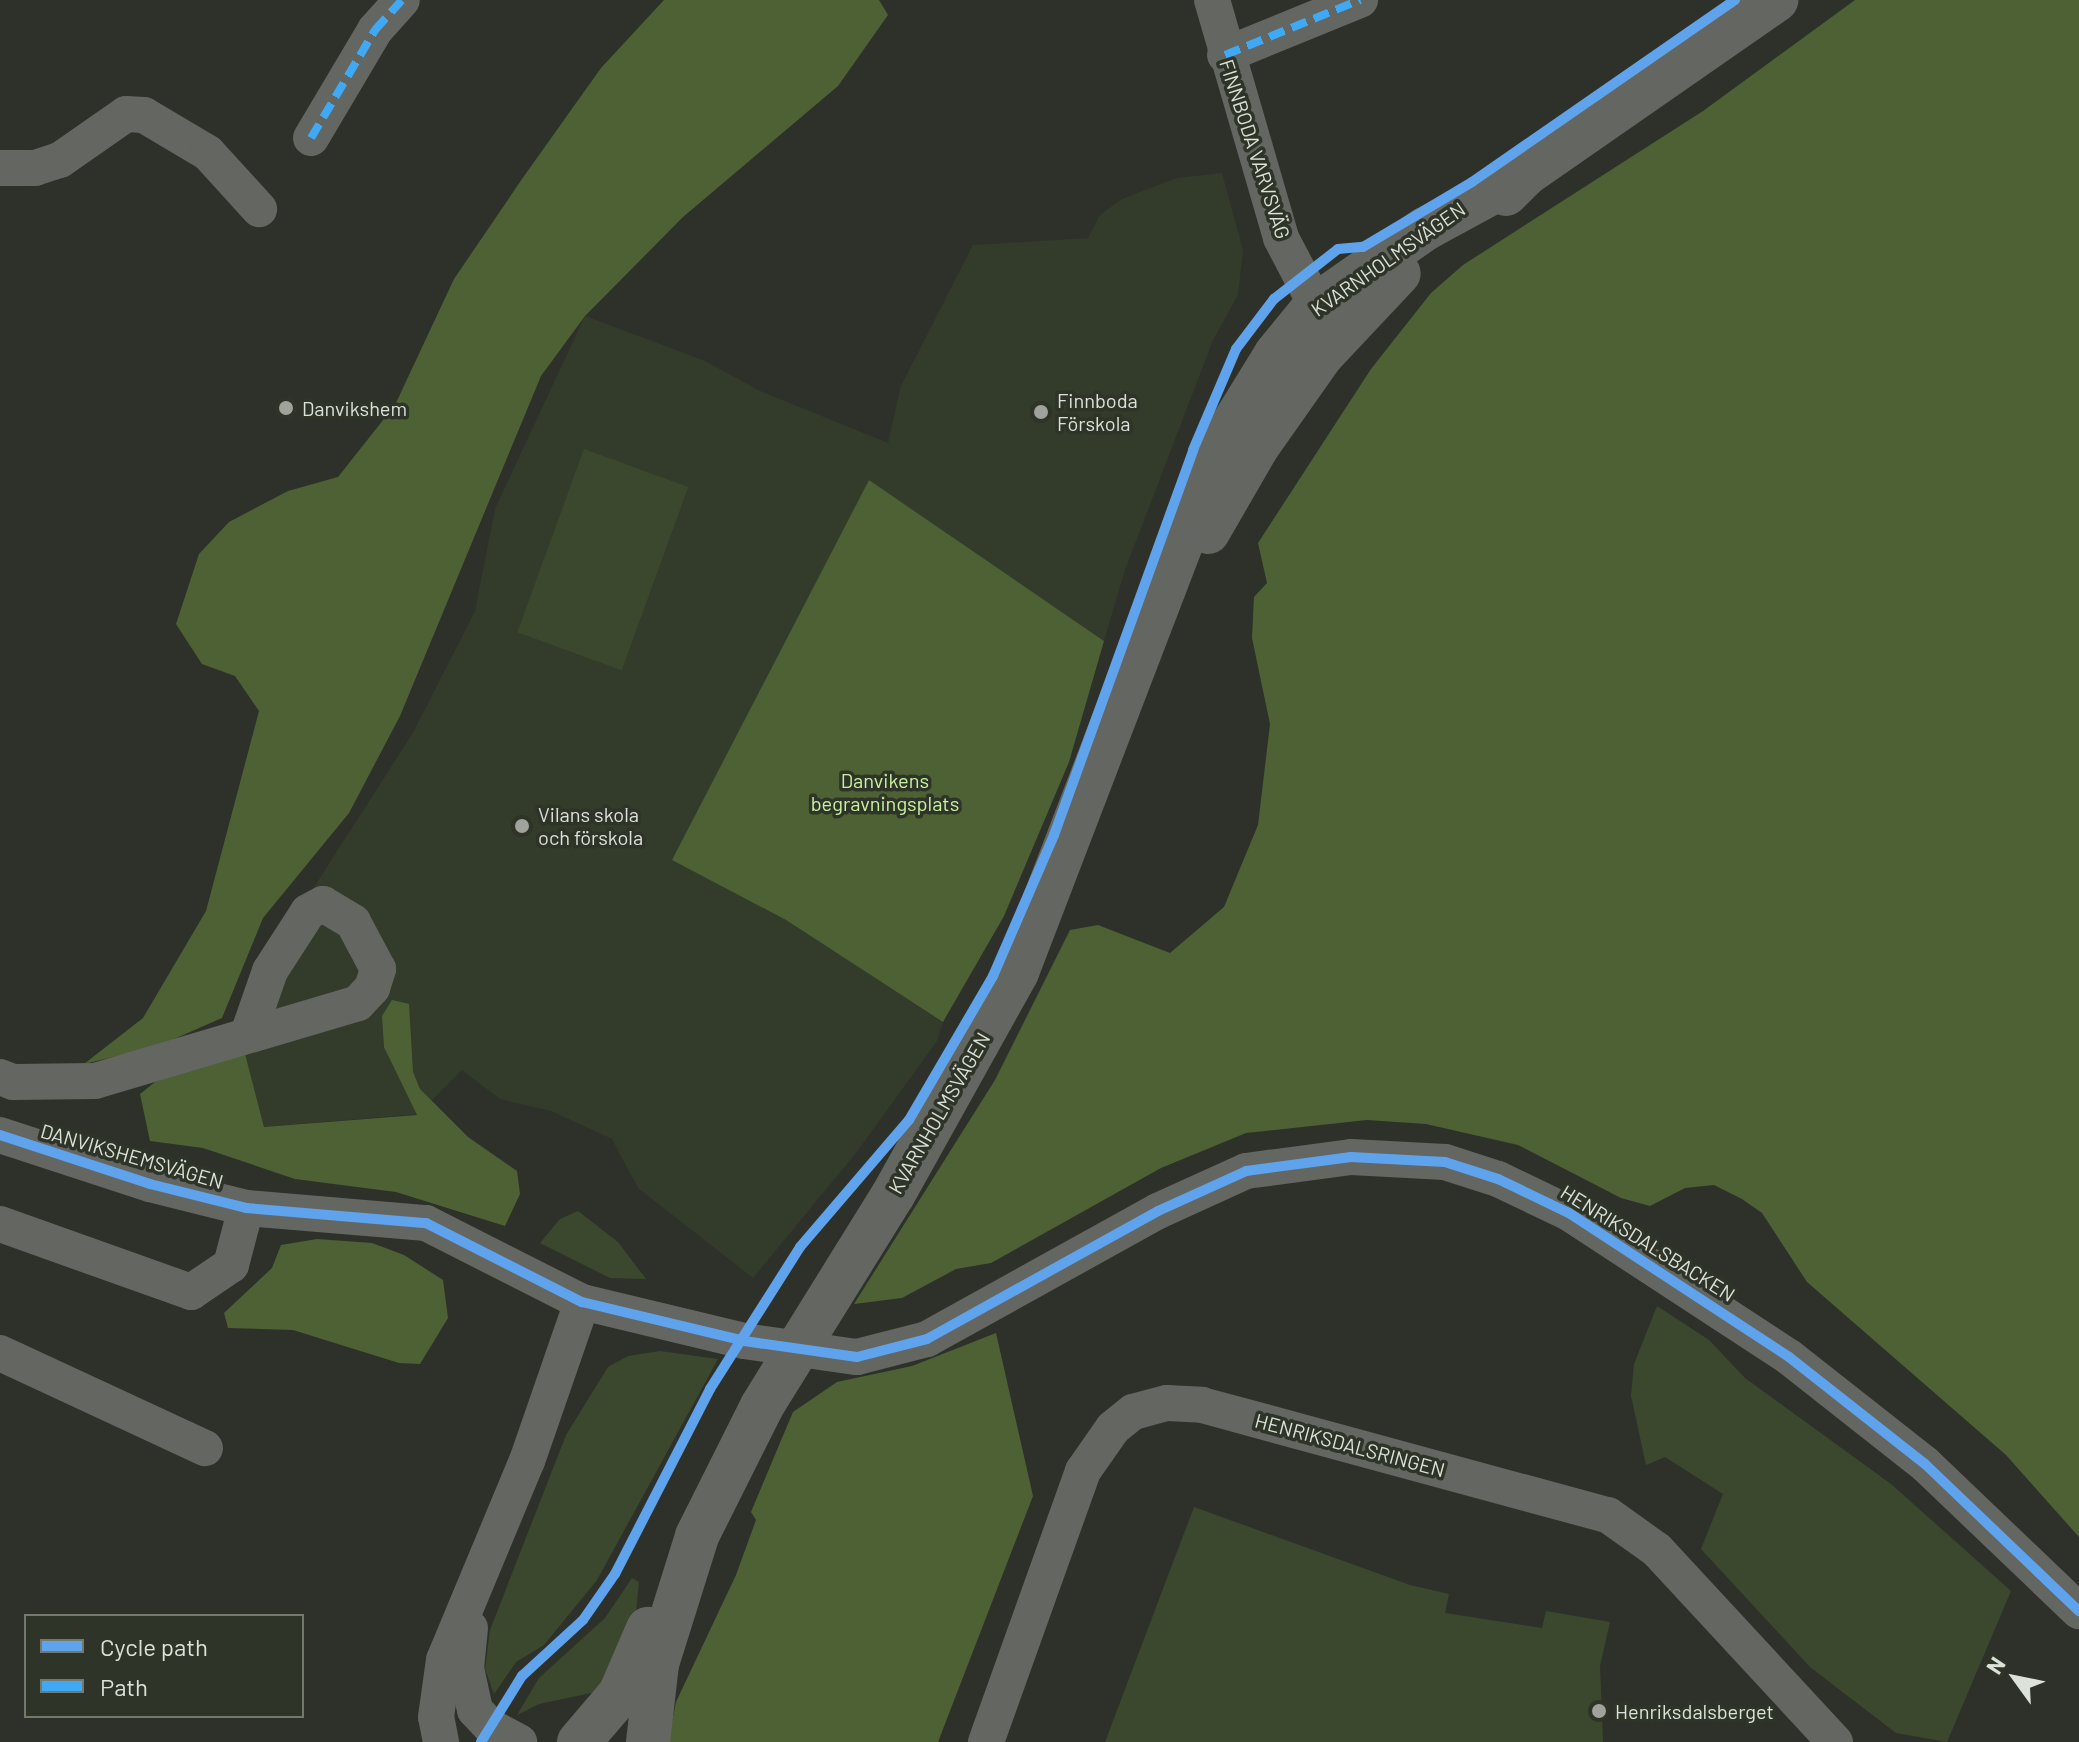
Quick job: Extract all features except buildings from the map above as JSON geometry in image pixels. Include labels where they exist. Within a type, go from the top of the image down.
[{"type":"street","points":[[311,138],[375,30],[402,0]]},
{"type":"street","name":"FINNBODA VARVSVÄG","points":[[1212,0],[1225,55],[1274,217],[1328,318]]},
{"type":"street","points":[[1225,55],[1360,0]]},
{"type":"street","name":"KVARNHOLMSVÄGEN","points":[[579,1742],[620,1694],[655,1613],[681,1576],[762,1406],[893,1195],[1017,972],[1218,448],[1276,354],[1328,318],[1425,229],[1526,174],[1776,0]]},
{"type":"street","points":[[0,168],[35,168],[60,160],[126,114],[144,115],[208,153],[259,209]]},
{"type":"street","name":"DANVIKSHEMSVÄGEN","points":[[248,1034],[95,1081],[6,1080],[1,1136],[150,1184],[246,1208],[426,1223],[582,1302],[665,1324]]},
{"type":"street","name":"HENRIKSDALSBACKEN","points":[[665,1324],[826,1355],[857,1357],[927,1339],[1158,1211],[1246,1171],[1351,1157],[1445,1162],[1498,1179],[1569,1213],[1789,1357],[1925,1464],[2079,1611]]},
{"type":"street","points":[[0,1224],[155,1284],[191,1292],[231,1265],[246,1208]]},
{"type":"street","points":[[441,1742],[437,1687],[473,1599],[582,1302]]},
{"type":"street","points":[[0,1353],[205,1448]]},
{"type":"street","name":"HENRIKSDALSRINGEN","points":[[986,1742],[1083,1471],[1113,1428],[1133,1412],[1167,1403],[1202,1405],[1608,1515],[1657,1550],[1835,1742]]},
{"type":"street","name":"KVARNHOLMSVÄGEN","points":[[648,1742],[657,1664],[681,1576]]},
{"type":"street","points":[[473,1599],[466,1668],[469,1696],[491,1727],[519,1742]]},
{"type":"shaded area","name":"Vilans skola och förskola","points":[[1222,173],[1243,250],[1238,295],[1213,340],[1125,570],[1104,641],[869,480],[673,860],[786,920],[943,1022],[937,1041],[856,1153],[753,1278],[638,1188],[612,1139],[551,1111],[500,1099],[462,1070],[418,1114],[264,1127],[240,1036],[252,984],[414,731],[475,611],[495,509],[585,316],[705,361],[758,390],[888,443],[901,386],[973,245],[1088,238],[1100,215],[1122,199],[1177,178]]},
{"type":"shaded area","points":[[584,449],[688,487],[622,670],[517,632]]},
{"type":"shaded area","points":[[578,1211],[618,1242],[646,1279],[610,1278],[540,1243],[560,1219]]},
{"type":"shaded area","points":[[1657,1306],[1709,1340],[1745,1378],[1891,1484],[2011,1591],[1947,1742],[1896,1733],[1810,1667],[1701,1549],[1723,1494],[1665,1457],[1646,1465],[1631,1396],[1634,1364]]},
{"type":"shaded area","points":[[660,1351],[718,1359],[597,1580],[544,1645],[516,1662],[494,1694],[485,1669],[490,1630],[566,1435],[608,1367],[628,1356]]},
{"type":"shaded area","points":[[1194,1507],[1410,1585],[1449,1594],[1445,1613],[1542,1628],[1546,1611],[1610,1622],[1600,1666],[1603,1742],[1105,1742]]},
{"type":"shaded area","points":[[632,1578],[639,1582],[636,1612],[605,1690],[539,1704],[517,1715],[539,1678],[605,1618]]},
{"type":"green space","points":[[664,0],[879,0],[888,15],[838,86],[683,217],[585,316],[541,376],[400,716],[349,813],[263,918],[222,1018],[158,1046],[84,1064],[143,1018],[206,911],[259,711],[235,676],[202,664],[176,624],[199,554],[229,522],[288,491],[338,477],[395,405],[454,279],[522,179],[601,68]]},
{"type":"green space","points":[[1855,0],[2079,0],[2079,1537],[2006,1455],[1807,1282],[1762,1213],[1742,1199],[1714,1185],[1685,1188],[1650,1206],[1621,1198],[1518,1145],[1426,1124],[1367,1120],[1246,1133],[1161,1168],[991,1263],[956,1269],[902,1298],[854,1304],[995,1080],[1070,930],[1098,925],[1170,953],[1224,907],[1258,825],[1270,724],[1252,638],[1254,597],[1267,583],[1258,543],[1371,369],[1431,293],[1463,265],[1703,111]]},
{"type":"green space","name":"Danvikens begravningsplats","points":[[869,480],[1104,641],[1069,762],[1004,916],[943,1022],[786,920],[672,860]]},
{"type":"green space","points":[[392,1000],[409,1004],[413,1072],[420,1089],[468,1137],[517,1171],[520,1194],[505,1226],[396,1192],[295,1179],[203,1148],[150,1141],[140,1094],[155,1082],[244,1050],[264,1127],[417,1115],[384,1047],[382,1016]]},
{"type":"green space","points":[[317,1239],[372,1243],[404,1255],[443,1280],[448,1318],[420,1364],[399,1363],[293,1330],[228,1328],[224,1313],[272,1268],[281,1245]]},
{"type":"green space","points":[[996,1333],[1033,1496],[938,1742],[668,1742],[676,1702],[736,1575],[756,1520],[751,1512],[793,1412],[837,1382],[912,1366]]},
{"type":"marked path","points":[[311,138],[375,30],[402,0]]},
{"type":"marked path","points":[[1225,55],[1360,0]]},
{"type":"cycle path","points":[[481,1742],[522,1676],[583,1620],[615,1574],[710,1389],[800,1247],[909,1120],[993,976],[1054,835],[1193,450],[1236,349],[1274,299],[1338,249],[1363,247],[1472,182],[1735,0]]},
{"type":"cycle path","points":[[0,1135],[150,1184],[246,1208],[426,1223],[582,1302],[744,1341],[857,1357],[927,1339],[1158,1211],[1246,1171],[1351,1157],[1445,1162],[1498,1179],[1569,1213],[1789,1357],[1925,1464],[2079,1611]]},
{"type":"place","name":"Danvikshem","points":[[286,408]]},
{"type":"place","name":"Finnboda Förskola","points":[[1041,412]]},
{"type":"place","name":"Vilans skola och förskola","points":[[522,826]]},
{"type":"place","name":"Henriksdalsberget","points":[[1599,1711]]}]
